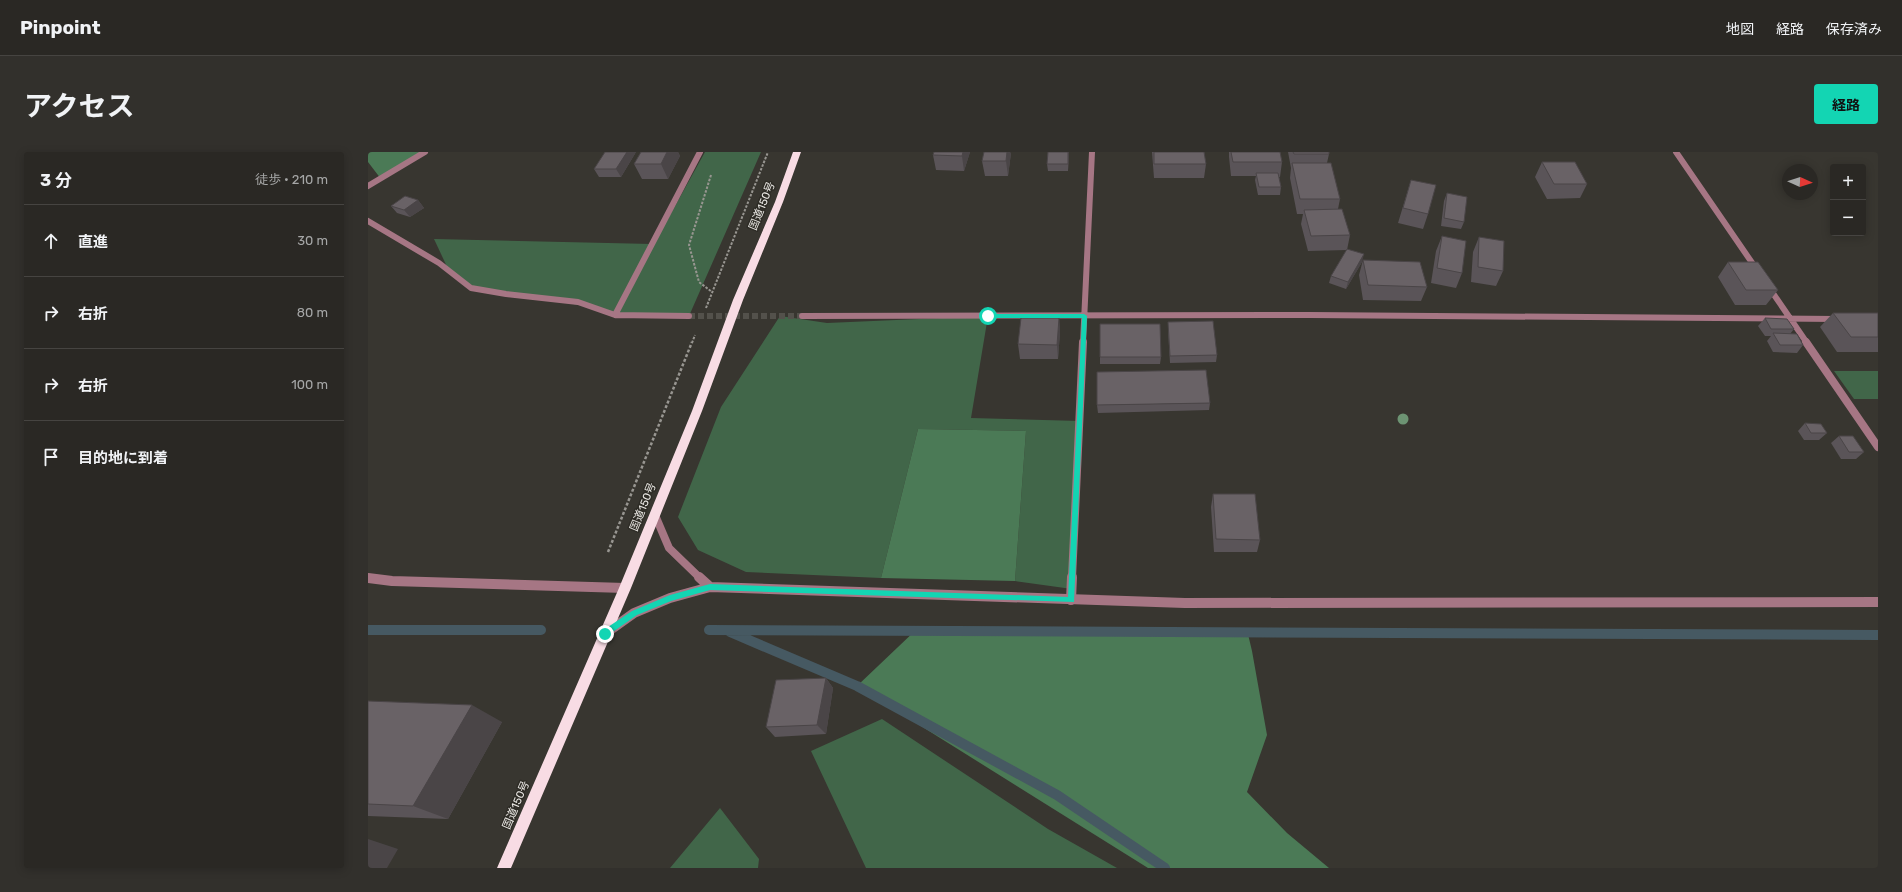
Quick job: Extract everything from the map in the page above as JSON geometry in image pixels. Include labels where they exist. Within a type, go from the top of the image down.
[{"type":"highway","name":"国道150号","points":[[504,868],[625,588],[697,411],[738,300],[779,202],[797,152]]},
{"type":"street","points":[[368,186],[425,152]]},
{"type":"street","points":[[615,315],[700,152]]},
{"type":"street","points":[[1071,600],[1092,152]]},
{"type":"street","points":[[1676,152],[1760,274]]},
{"type":"street","points":[[368,221],[439,263],[471,288],[506,294],[578,302],[615,315],[689,316]]},
{"type":"street","points":[[1764,280],[1878,447]]},
{"type":"street","points":[[802,316],[1310,315],[1846,319]]},
{"type":"street","points":[[654,515],[669,548],[710,587]]},
{"type":"street","points":[[368,578],[392,581],[625,588]]},
{"type":"street","points":[[605,634],[634,613],[670,598],[710,587],[1185,604],[1878,602]]},
{"type":"path","points":[[703,314],[768,152]]},
{"type":"path","points":[[712,173],[689,245],[698,282],[712,292]]},
{"type":"path","points":[[608,552],[697,329]]},
{"type":"green space","points":[[368,152],[425,152],[381,179],[368,162]]},
{"type":"green space","points":[[705,152],[761,152],[689,316],[615,315],[598,308],[471,288],[449,271],[434,239],[652,244],[628,291]]},
{"type":"green space","points":[[780,316],[827,323],[988,316],[971,418],[1080,421],[1072,589],[1015,581],[1026,431],[918,429],[881,578],[746,572],[698,550],[678,517],[721,407]]},
{"type":"green space","points":[[1834,371],[1878,371],[1878,399],[1854,399]]},
{"type":"green space","points":[[918,429],[1026,431],[1015,581],[881,578]]},
{"type":"green space","points":[[918,628],[1247,630],[1267,735],[1247,792],[1287,833],[1329,868],[1148,868],[857,686]]},
{"type":"green space","points":[[882,719],[1048,829],[1117,868],[866,868],[811,751]]},
{"type":"green space","points":[[720,808],[759,859],[758,868],[670,868]]},
{"type":"building","points":[[605,152],[627,152],[616,169],[594,169]]},
{"type":"building","points":[[641,152],[667,152],[661,164],[634,164]]},
{"type":"building","points":[[934,152],[963,152],[962,156],[933,155]]},
{"type":"building","points":[[984,152],[1007,152],[1006,161],[982,161]]},
{"type":"building","points":[[1048,152],[1068,152],[1068,164],[1047,164]]},
{"type":"building","points":[[1154,152],[1204,152],[1206,164],[1154,164]]},
{"type":"building","points":[[1231,152],[1280,152],[1282,162],[1233,162]]},
{"type":"building","points":[[1293,152],[1329,152],[1329,154],[1294,154]]},
{"type":"building","points":[[1542,162],[1575,162],[1587,184],[1554,184]]},
{"type":"building","points":[[1292,163],[1331,163],[1340,199],[1300,199]]},
{"type":"building","points":[[1256,173],[1278,173],[1281,187],[1259,187]]},
{"type":"building","points":[[1411,180],[1436,185],[1428,214],[1403,208]]},
{"type":"building","points":[[1447,193],[1467,197],[1464,222],[1444,218]]},
{"type":"building","points":[[405,196],[418,200],[404,210],[391,206]]},
{"type":"building","points":[[1342,209],[1350,235],[1311,236],[1304,210]]},
{"type":"building","points":[[1442,236],[1466,241],[1462,273],[1437,268]]},
{"type":"building","points":[[1479,237],[1504,241],[1503,271],[1478,267]]},
{"type":"building","points":[[1347,249],[1364,254],[1348,282],[1331,276]]},
{"type":"building","points":[[1363,260],[1420,262],[1427,287],[1368,285]]},
{"type":"building","points":[[1728,262],[1758,262],[1778,290],[1746,290]]},
{"type":"building","points":[[1833,313],[1878,313],[1878,337],[1851,337]]},
{"type":"building","points":[[1021,318],[1059,318],[1057,345],[1018,344]]},
{"type":"building","points":[[1765,318],[1787,319],[1794,329],[1771,329]]},
{"type":"building","points":[[1213,321],[1217,355],[1170,356],[1168,322]]},
{"type":"building","points":[[1100,324],[1160,324],[1161,357],[1100,357]]},
{"type":"building","points":[[1773,333],[1797,334],[1803,345],[1780,345]]},
{"type":"building","points":[[1206,370],[1210,403],[1097,405],[1097,372]]},
{"type":"building","points":[[1805,423],[1821,424],[1827,433],[1811,433]]},
{"type":"building","points":[[1839,436],[1853,436],[1864,452],[1849,452]]},
{"type":"building","points":[[1213,494],[1255,494],[1260,540],[1216,539]]},
{"type":"building","points":[[826,678],[817,725],[766,727],[776,680]]},
{"type":"building","points":[[368,701],[472,705],[413,806],[368,804]]},
{"type":"waterway","points":[[368,630],[541,630]]},
{"type":"waterway","points":[[709,630],[1878,635]]},
{"type":"waterway","points":[[730,632],[857,686],[1057,795],[1165,868]]},
{"type":"tunnel","points":[[689,316],[802,316]]},
{"type":"route","points":[[605,634],[634,613],[670,598],[710,587],[1071,600],[1084,316],[988,316]]}]
